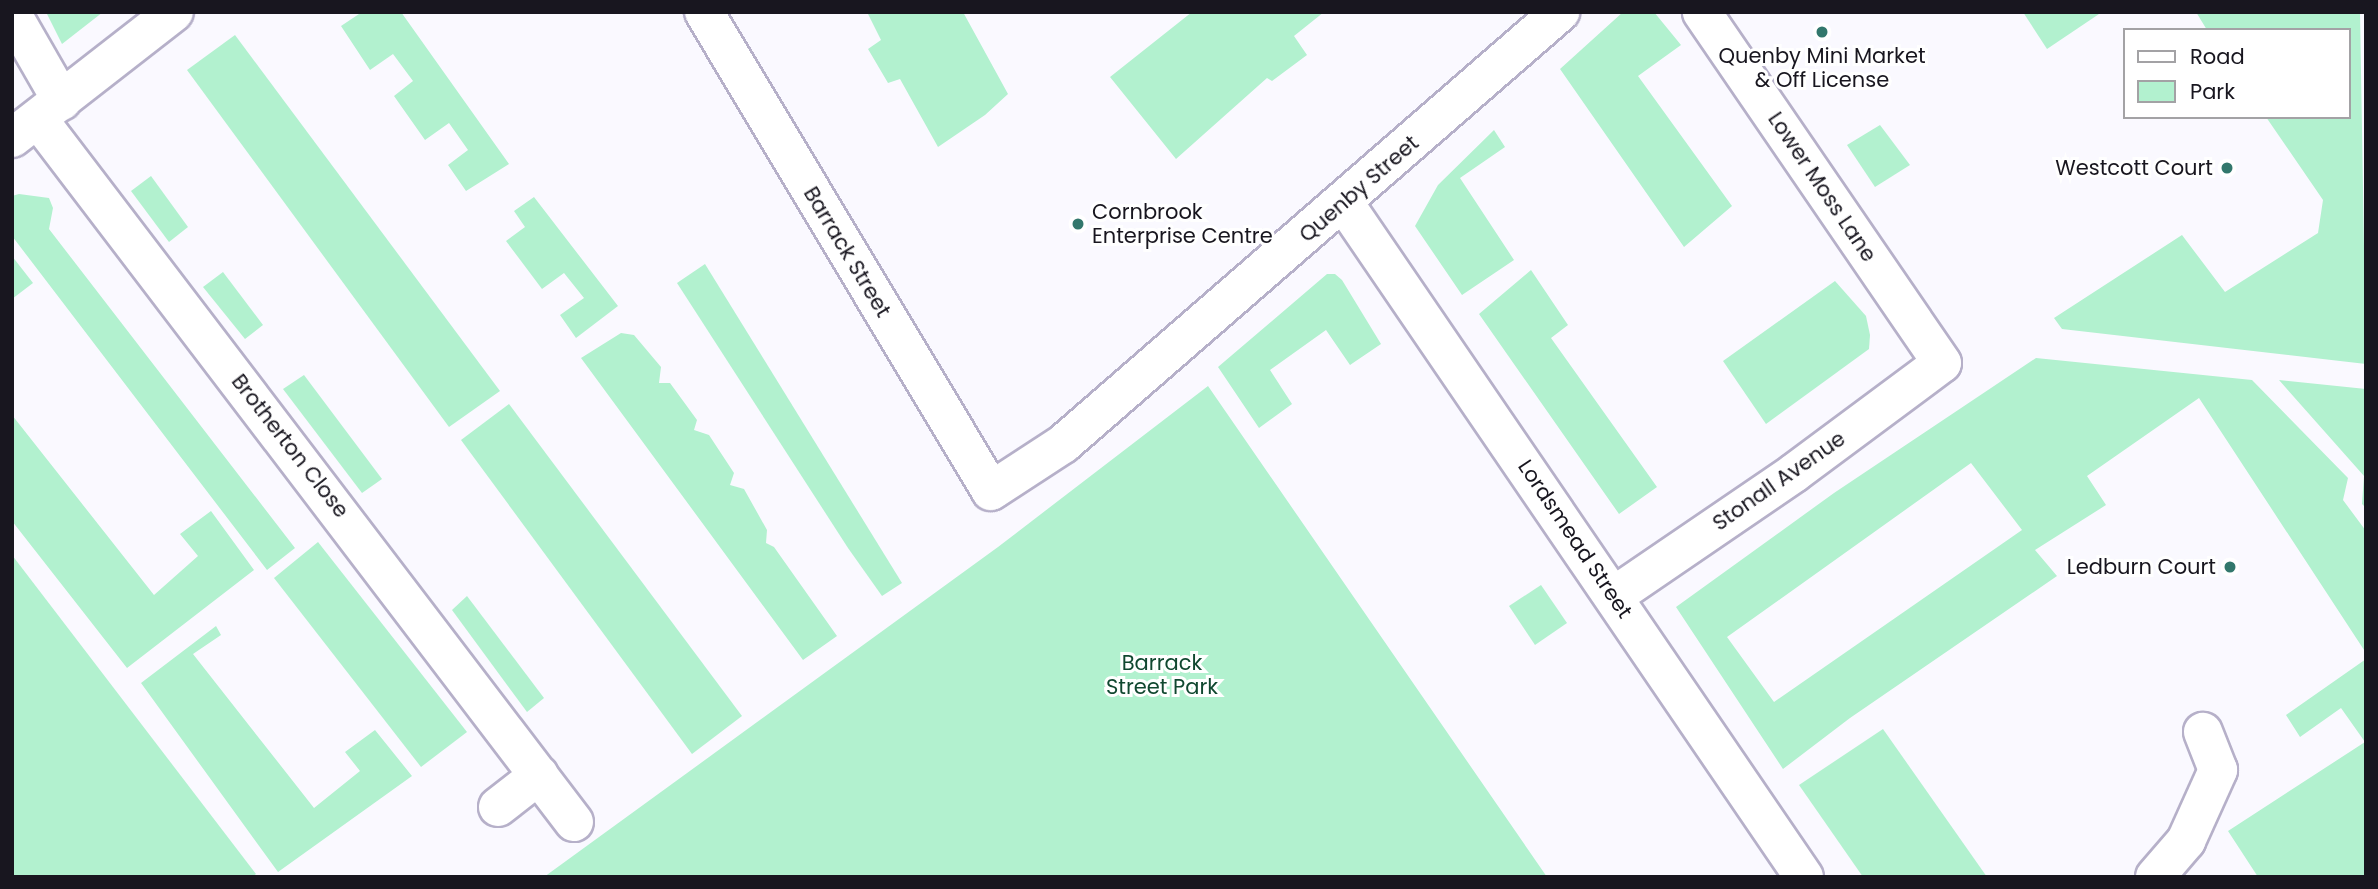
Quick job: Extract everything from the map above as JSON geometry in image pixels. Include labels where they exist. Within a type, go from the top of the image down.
[{"type":"street","points":[[38,119],[174,12]]},
{"type":"street","name":"Barrack Street","points":[[704,12],[991,491]]},
{"type":"street","name":"Quenby Street","points":[[991,491],[1063,444],[1344,203],[1560,12]]},
{"type":"street","name":"Lower Moss Lane","points":[[1702,12],[1942,363]]},
{"type":"street","name":"Brotherton Close","points":[[12,14],[38,119],[345,517],[575,822]]},
{"type":"street","name":"Lordsmead Street","points":[[1344,203],[1804,877]]},
{"type":"street","name":"Stonall Avenue","points":[[1614,596],[1794,472],[1942,363]]},
{"type":"street","points":[[2155,877],[2186,841],[2218,770],[2203,732]]},
{"type":"street","points":[[498,807],[539,775]]},
{"type":"green space","points":[[46,12],[103,12],[62,44]]},
{"type":"green space","points":[[362,12],[401,12],[509,164],[466,191],[448,165],[468,150],[449,123],[425,140],[394,96],[413,81],[393,54],[370,70],[341,26]]},
{"type":"green space","points":[[867,12],[963,12],[1008,94],[985,115],[938,147],[900,79],[888,83],[868,49],[881,40]]},
{"type":"green space","points":[[1192,12],[1324,12],[1294,36],[1307,55],[1272,81],[1267,78],[1176,159],[1110,77]]},
{"type":"green space","points":[[1623,12],[1654,12],[1681,45],[1638,76],[1732,206],[1684,247],[1560,69]]},
{"type":"green space","points":[[2023,12],[2102,12],[2047,49]]},
{"type":"green space","points":[[2196,12],[2360,12],[2366,364],[2062,329],[2054,318],[2182,235],[2225,292],[2318,233],[2323,200],[2267,119],[2350,119],[2350,28],[2206,28]]},
{"type":"green space","points":[[235,35],[500,391],[449,427],[187,70]]},
{"type":"green space","points":[[1880,125],[1910,165],[1875,187],[1847,145]]},
{"type":"green space","points":[[1494,130],[1505,147],[1460,178],[1514,260],[1462,295],[1415,226],[1438,185]]},
{"type":"green space","points":[[151,176],[188,227],[169,242],[131,191]]},
{"type":"green space","points":[[19,194],[49,198],[53,208],[49,229],[295,548],[267,570],[12,236],[12,196]]},
{"type":"green space","points":[[534,197],[618,306],[576,338],[560,315],[584,298],[564,273],[542,289],[506,241],[525,227],[514,211]]},
{"type":"green space","points":[[12,256],[33,283],[12,299]]},
{"type":"green space","points":[[705,264],[902,583],[882,596],[848,548],[677,283]]},
{"type":"green space","points":[[1531,270],[1568,325],[1551,338],[1657,487],[1619,514],[1479,314]]},
{"type":"green space","points":[[223,272],[263,325],[245,339],[203,287]]},
{"type":"green space","points":[[1327,274],[1335,274],[1342,280],[1381,344],[1350,365],[1326,330],[1270,370],[1292,404],[1259,428],[1218,367]]},
{"type":"green space","points":[[1835,281],[1866,316],[1870,335],[1869,349],[1766,424],[1723,361]]},
{"type":"green space","points":[[621,333],[634,335],[661,367],[659,383],[670,383],[697,420],[694,430],[709,435],[734,473],[730,485],[744,489],[767,530],[766,543],[774,547],[837,636],[803,660],[581,358]]},
{"type":"green space","points":[[2036,358],[2252,380],[2348,478],[2343,500],[2366,531],[2366,653],[2199,398],[2087,476],[2106,505],[2035,550],[2057,576],[1850,718],[1783,769],[1676,607],[1834,493]],"holes":[[[1971,463],[2022,530],[1774,702],[1727,637]]]},
{"type":"green space","points":[[304,375],[382,479],[362,493],[283,389]]},
{"type":"green space","points":[[2279,380],[2366,389],[2366,508],[2362,504],[2364,476]]},
{"type":"green space","name":"Barrack Street Park","points":[[1208,386],[1547,877],[544,877],[998,547]]},
{"type":"green space","points":[[509,404],[742,716],[692,754],[461,440]]},
{"type":"green space","points":[[12,415],[154,595],[198,556],[180,534],[211,511],[254,570],[127,668],[12,521]]},
{"type":"green space","points":[[318,542],[467,732],[421,767],[274,578]]},
{"type":"green space","points":[[12,555],[256,874],[252,877],[12,877]]},
{"type":"green space","points":[[1541,585],[1567,623],[1535,645],[1509,606]]},
{"type":"green space","points":[[467,596],[544,698],[527,712],[452,610]]},
{"type":"green space","points":[[216,626],[221,635],[193,654],[314,808],[360,771],[345,752],[375,730],[412,776],[278,872],[141,683]]},
{"type":"green space","points":[[2366,659],[2366,877],[2258,877],[2228,831],[2365,742],[2341,708],[2300,737],[2286,715]]},
{"type":"green space","points":[[1883,729],[1987,877],[1863,877],[1799,785]]},
{"type":"place","name":"Quenby Mini Market & Off License","points":[[1822,32]]},
{"type":"place","name":"Westcott Court","points":[[2227,168]]},
{"type":"place","name":"Cornbrook Enterprise Centre","points":[[1078,224]]},
{"type":"place","name":"Ledburn Court","points":[[2230,567]]}]
